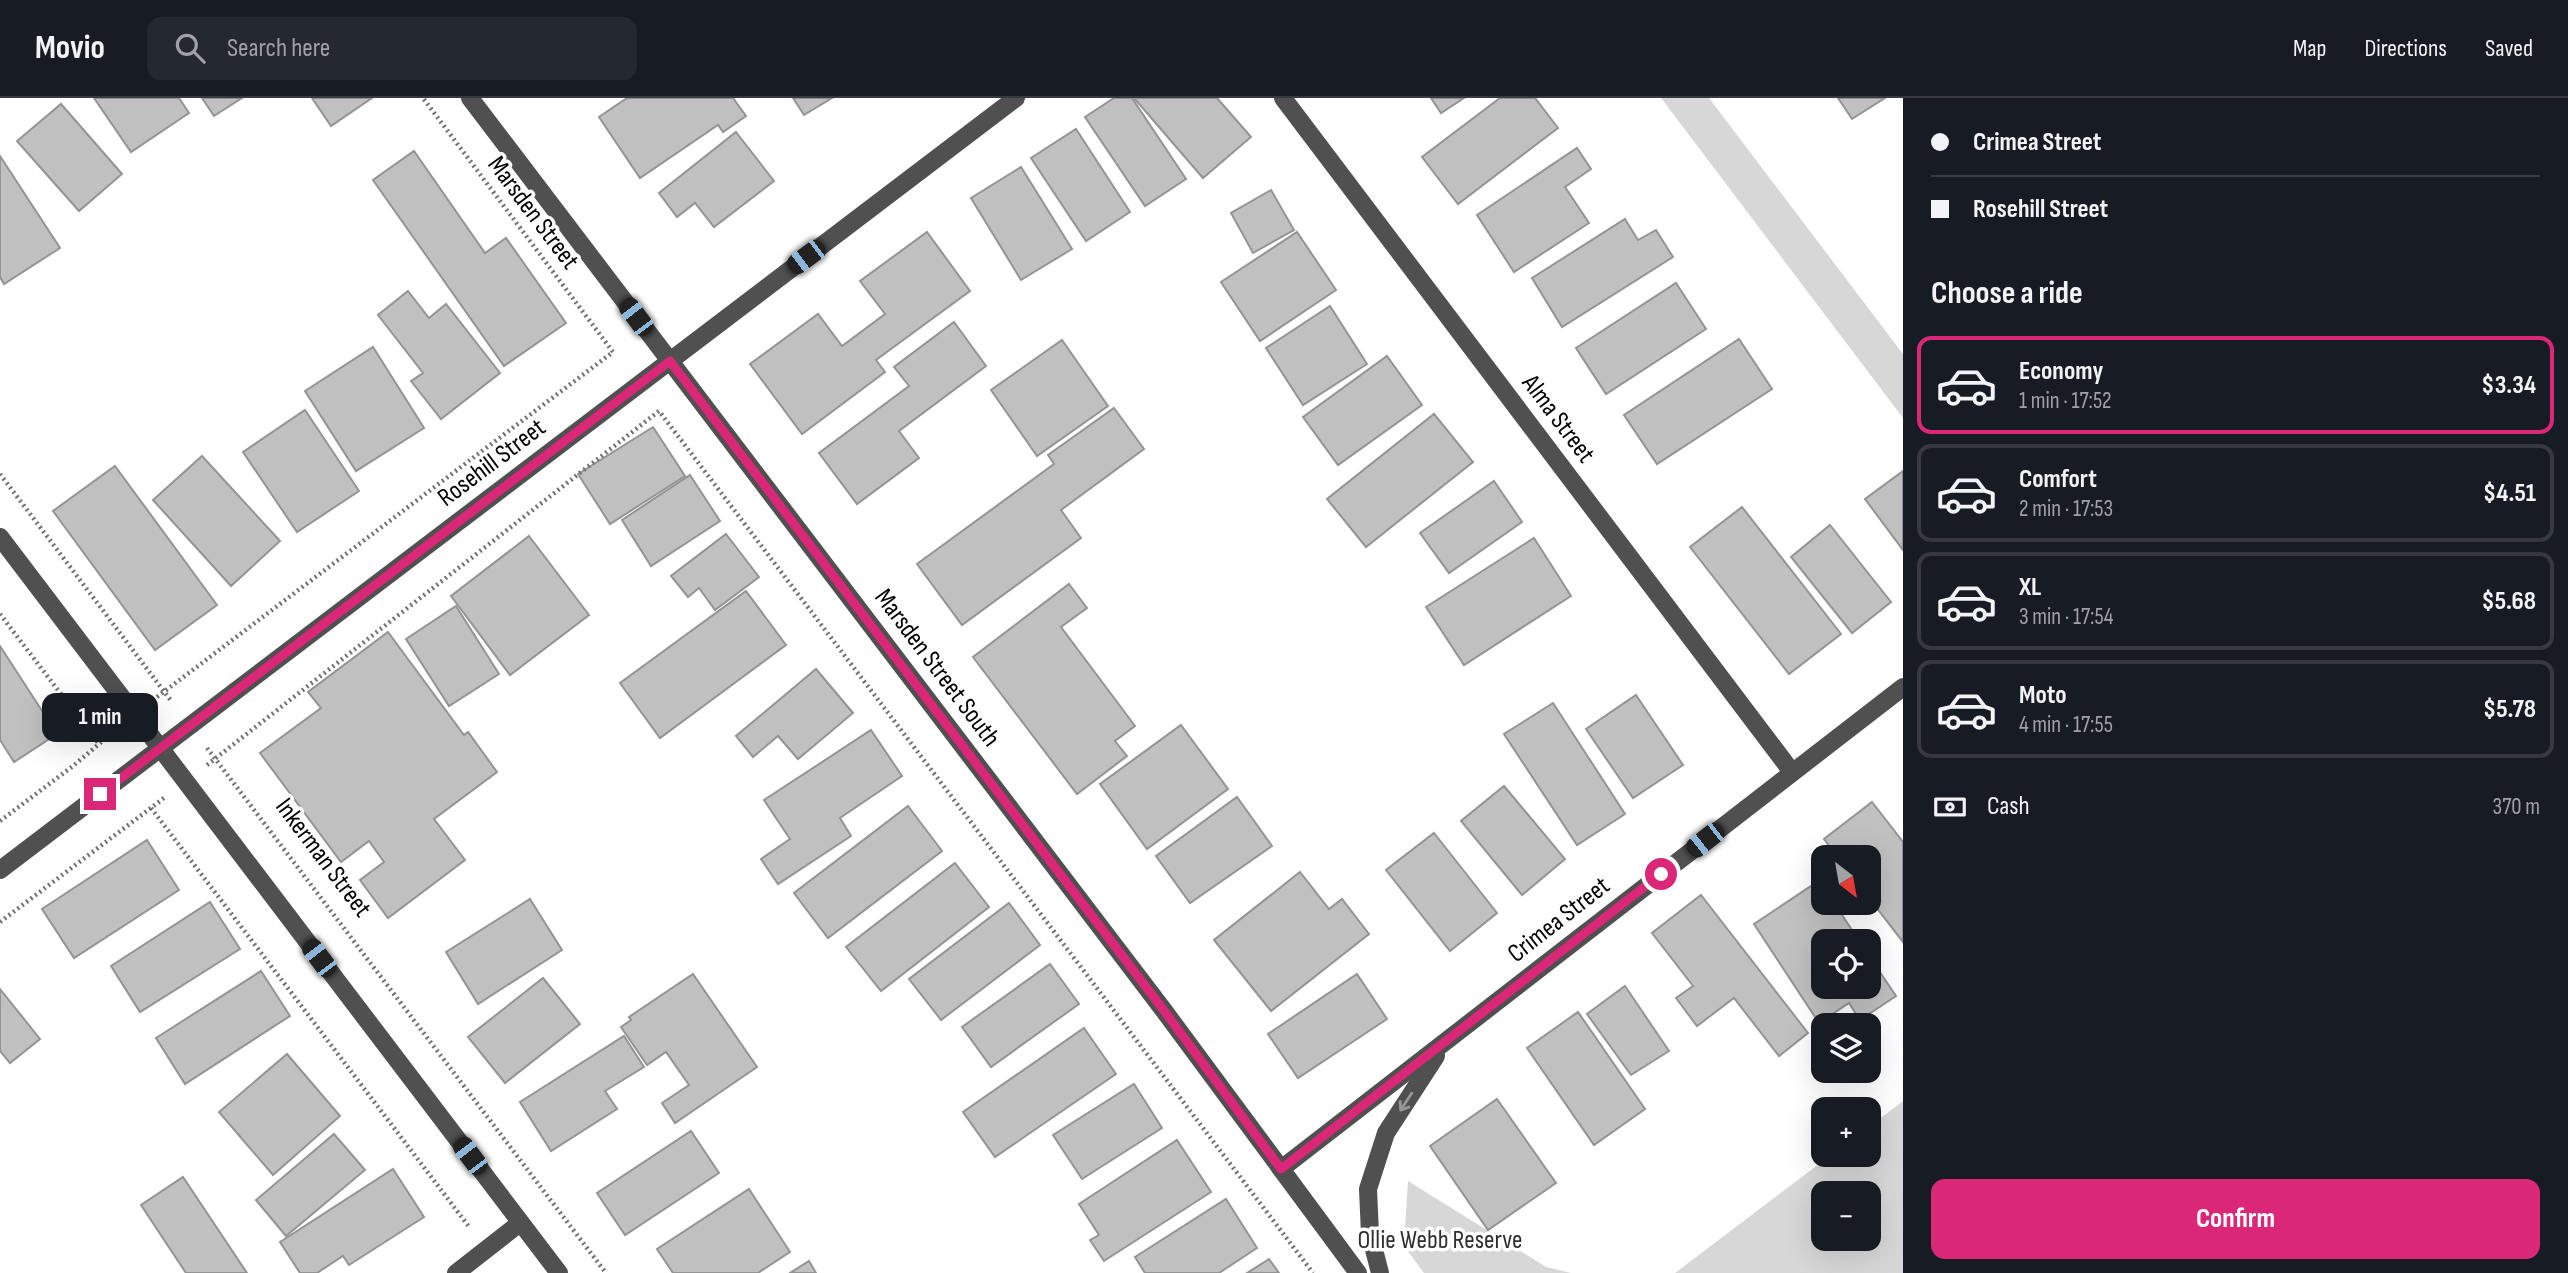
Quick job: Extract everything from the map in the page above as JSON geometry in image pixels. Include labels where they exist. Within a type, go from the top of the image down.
[{"type":"street","name":"Marsden Street South","points":[[470,98],[1165,1012],[1359,1273]]},
{"type":"street","name":"Rosehill Street","points":[[0,870],[1016,98]]},
{"type":"street","name":"Alma Street","points":[[1283,98],[1792,772]]},
{"type":"street","points":[[0,537],[559,1273]]},
{"type":"street","name":"Crimea Street","points":[[1281,1169],[1903,687]]},
{"type":"street","points":[[1380,1273],[1370,1234],[1368,1189],[1386,1133],[1443,1044]]},
{"type":"street","points":[[456,1273],[520,1223]]},
{"type":"path","name":"Marsden Street","points":[[423,98],[613,352]]},
{"type":"path","name":"Rosehill Street","points":[[0,821],[135,713],[613,352]]},
{"type":"path","points":[[0,922],[185,782],[659,411],[1313,1273]]},
{"type":"path","name":"Inkerman Street","points":[[0,474],[606,1273]]},
{"type":"path","points":[[0,614],[99,744]]},
{"type":"path","points":[[150,808],[486,1249]]},
{"type":"green space","points":[[1661,98],[1709,98],[1903,354],[1903,418]]},
{"type":"green space","points":[[1903,1101],[1903,1273],[1675,1273],[1815,1167],[1881,1167],[1881,1118]]},
{"type":"green space","name":"Ollie Webb Reserve","points":[[1408,1181],[1546,1267],[1571,1273],[1424,1273],[1404,1246]]},
{"type":"building","points":[[94,98],[179,98],[189,113],[131,152]]},
{"type":"building","points":[[202,98],[242,98],[214,116]]},
{"type":"building","points":[[312,98],[372,98],[331,126]]},
{"type":"building","points":[[627,98],[733,98],[746,116],[723,132],[718,125],[640,178],[599,117]]},
{"type":"building","points":[[793,98],[832,98],[804,115]]},
{"type":"building","points":[[1114,98],[1132,98],[1186,179],[1145,206],[1085,117]]},
{"type":"building","points":[[1134,98],[1217,98],[1251,137],[1203,178]]},
{"type":"building","points":[[1431,98],[1464,98],[1441,113]]},
{"type":"building","points":[[1500,98],[1535,98],[1558,128],[1458,204],[1422,157]]},
{"type":"building","points":[[1838,98],[1885,98],[1852,119]]},
{"type":"building","points":[[61,104],[122,174],[79,211],[17,141]]},
{"type":"building","points":[[1076,129],[1130,212],[1086,241],[1031,158]]},
{"type":"building","points":[[736,132],[774,181],[714,227],[695,203],[677,217],[659,193]]},
{"type":"building","points":[[1577,148],[1591,169],[1565,187],[1589,223],[1514,272],[1477,215]]},
{"type":"building","points":[[414,151],[485,253],[506,238],[566,323],[504,366],[373,180]]},
{"type":"building","points":[[0,156],[60,248],[4,284],[0,277]]},
{"type":"building","points":[[1021,167],[1072,249],[1021,280],[971,198]]},
{"type":"building","points":[[1271,190],[1294,230],[1253,253],[1231,213]]},
{"type":"building","points":[[1625,219],[1638,240],[1656,230],[1673,257],[1562,327],[1532,278]]},
{"type":"building","points":[[927,232],[970,291],[876,360],[885,372],[802,434],[750,364],[818,314],[842,346],[885,314],[860,281]]},
{"type":"building","points":[[1297,232],[1336,290],[1260,341],[1221,282]]},
{"type":"building","points":[[1676,283],[1706,329],[1606,394],[1576,348]]},
{"type":"building","points":[[408,291],[429,318],[446,304],[500,373],[441,419],[411,381],[423,373],[378,315]]},
{"type":"building","points":[[1330,306],[1367,364],[1303,405],[1266,348]]},
{"type":"building","points":[[954,322],[986,366],[899,431],[919,458],[857,504],[819,453],[909,386],[894,367]]},
{"type":"building","points":[[1739,339],[1772,389],[1657,464],[1624,415]]},
{"type":"building","points":[[1062,340],[1108,406],[1037,456],[991,390]]},
{"type":"building","points":[[373,347],[424,428],[356,471],[305,391]]},
{"type":"building","points":[[1387,356],[1422,405],[1338,465],[1303,417]]},
{"type":"building","points":[[1114,408],[1144,449],[1061,510],[1081,538],[962,625],[917,564],[1054,464],[1048,455]]},
{"type":"building","points":[[305,410],[359,491],[297,532],[243,452]]},
{"type":"building","points":[[1434,414],[1473,462],[1366,547],[1327,499]]},
{"type":"building","points":[[653,427],[685,476],[610,524],[578,474]]},
{"type":"building","points":[[202,456],[280,541],[231,586],[153,500]]},
{"type":"building","points":[[115,466],[217,605],[155,650],[53,511]]},
{"type":"building","points":[[1903,471],[1903,550],[1865,499]]},
{"type":"building","points":[[690,475],[720,521],[651,566],[622,520]]},
{"type":"building","points":[[1494,481],[1522,522],[1449,573],[1420,533]]},
{"type":"building","points":[[1742,507],[1841,634],[1789,674],[1690,547]]},
{"type":"building","points":[[1830,525],[1891,602],[1852,633],[1791,557]]},
{"type":"building","points":[[726,534],[759,577],[715,610],[699,588],[688,597],[671,576]]},
{"type":"building","points":[[529,536],[589,615],[510,675],[451,596]]},
{"type":"building","points":[[1534,538],[1571,596],[1464,665],[1426,607]]},
{"type":"building","points":[[1069,584],[1087,608],[1061,627],[1135,726],[1115,741],[1127,756],[1077,794],[973,657]]},
{"type":"building","points":[[746,591],[786,645],[660,738],[620,683]]},
{"type":"building","points":[[456,606],[499,674],[449,706],[406,639]]},
{"type":"building","points":[[388,632],[464,735],[468,732],[497,772],[434,819],[465,860],[388,918],[360,880],[384,862],[369,841],[341,862],[260,753],[321,708],[308,692]]},
{"type":"building","points":[[0,646],[57,734],[14,762],[0,740]]},
{"type":"building","points":[[816,669],[853,713],[798,759],[778,736],[753,757],[736,736]]},
{"type":"building","points":[[1636,695],[1683,765],[1633,798],[1586,729]]},
{"type":"building","points":[[1553,703],[1625,814],[1577,845],[1504,734]]},
{"type":"building","points":[[1181,725],[1228,789],[1147,849],[1100,784]]},
{"type":"building","points":[[871,730],[902,776],[840,818],[851,836],[778,884],[761,859],[790,839],[764,800]]},
{"type":"building","points":[[1504,786],[1565,859],[1522,895],[1461,821]]},
{"type":"building","points":[[1237,797],[1272,846],[1190,903],[1156,856]]},
{"type":"building","points":[[1872,802],[1903,842],[1903,942],[1881,914],[1881,845],[1828,845],[1824,839]]},
{"type":"building","points":[[908,806],[942,851],[828,938],[794,893]]},
{"type":"building","points":[[1434,833],[1497,913],[1450,951],[1386,870]]},
{"type":"building","points":[[147,840],[179,890],[74,958],[42,909]]},
{"type":"building","points":[[955,863],[989,907],[881,991],[846,947]]},
{"type":"building","points":[[1300,872],[1329,909],[1342,899],[1369,934],[1271,1011],[1214,940]]},
{"type":"building","points":[[1811,886],[1811,915],[1842,915],[1851,929],[1811,929],[1811,999],[1881,999],[1881,974],[1896,996],[1870,1013],[1855,1013],[1849,1003],[1834,1013],[1812,1013],[1754,924]]},
{"type":"building","points":[[1701,895],[1808,1033],[1779,1056],[1734,998],[1697,1026],[1676,998],[1693,986],[1652,933]]},
{"type":"building","points":[[530,899],[562,950],[478,1004],[446,952]]},
{"type":"building","points":[[210,902],[240,949],[140,1012],[111,966]]},
{"type":"building","points":[[1009,903],[1040,945],[941,1020],[909,979]]},
{"type":"building","points":[[1050,964],[1079,1004],[991,1067],[962,1027]]},
{"type":"building","points":[[261,971],[290,1016],[185,1084],[156,1038]]},
{"type":"building","points":[[693,974],[757,1067],[675,1123],[662,1103],[689,1085],[666,1052],[647,1065],[621,1027],[631,1020],[629,1017]]},
{"type":"building","points":[[1357,974],[1387,1019],[1298,1078],[1268,1034]]},
{"type":"building","points":[[543,978],[580,1024],[505,1083],[468,1037]]},
{"type":"building","points":[[1625,986],[1669,1051],[1631,1075],[1587,1014]]},
{"type":"building","points":[[0,989],[40,1039],[10,1063],[0,1051]]},
{"type":"building","points":[[1578,1012],[1645,1109],[1594,1145],[1527,1048]]},
{"type":"building","points":[[1084,1028],[1116,1074],[995,1157],[963,1112]]},
{"type":"building","points":[[624,1036],[644,1067],[605,1091],[617,1109],[551,1151],[520,1102]]},
{"type":"building","points":[[287,1054],[340,1116],[273,1175],[219,1112]]},
{"type":"building","points":[[1134,1084],[1162,1128],[1082,1179],[1053,1135]]},
{"type":"building","points":[[1497,1099],[1556,1183],[1488,1230],[1430,1146]]},
{"type":"building","points":[[691,1131],[719,1173],[625,1235],[597,1193]]},
{"type":"building","points":[[334,1134],[365,1170],[286,1236],[256,1200]]},
{"type":"building","points":[[1177,1140],[1211,1192],[1104,1261],[1090,1240],[1099,1235],[1079,1204]]},
{"type":"building","points":[[393,1169],[424,1217],[349,1265],[343,1256],[317,1273],[300,1273],[280,1242]]},
{"type":"building","points":[[183,1177],[247,1273],[186,1273],[141,1205]]},
{"type":"building","points":[[749,1189],[790,1252],[758,1273],[673,1273],[657,1249]]},
{"type":"building","points":[[1226,1199],[1257,1248],[1219,1273],[1145,1273],[1135,1257]]},
{"type":"building","points":[[1269,1259],[1279,1273],[1247,1273]]},
{"type":"building","points":[[809,1261],[816,1273],[790,1273]]},
{"type":"route","points":[[100,794],[670,361],[1165,1012],[1281,1169],[1661,874]]}]
